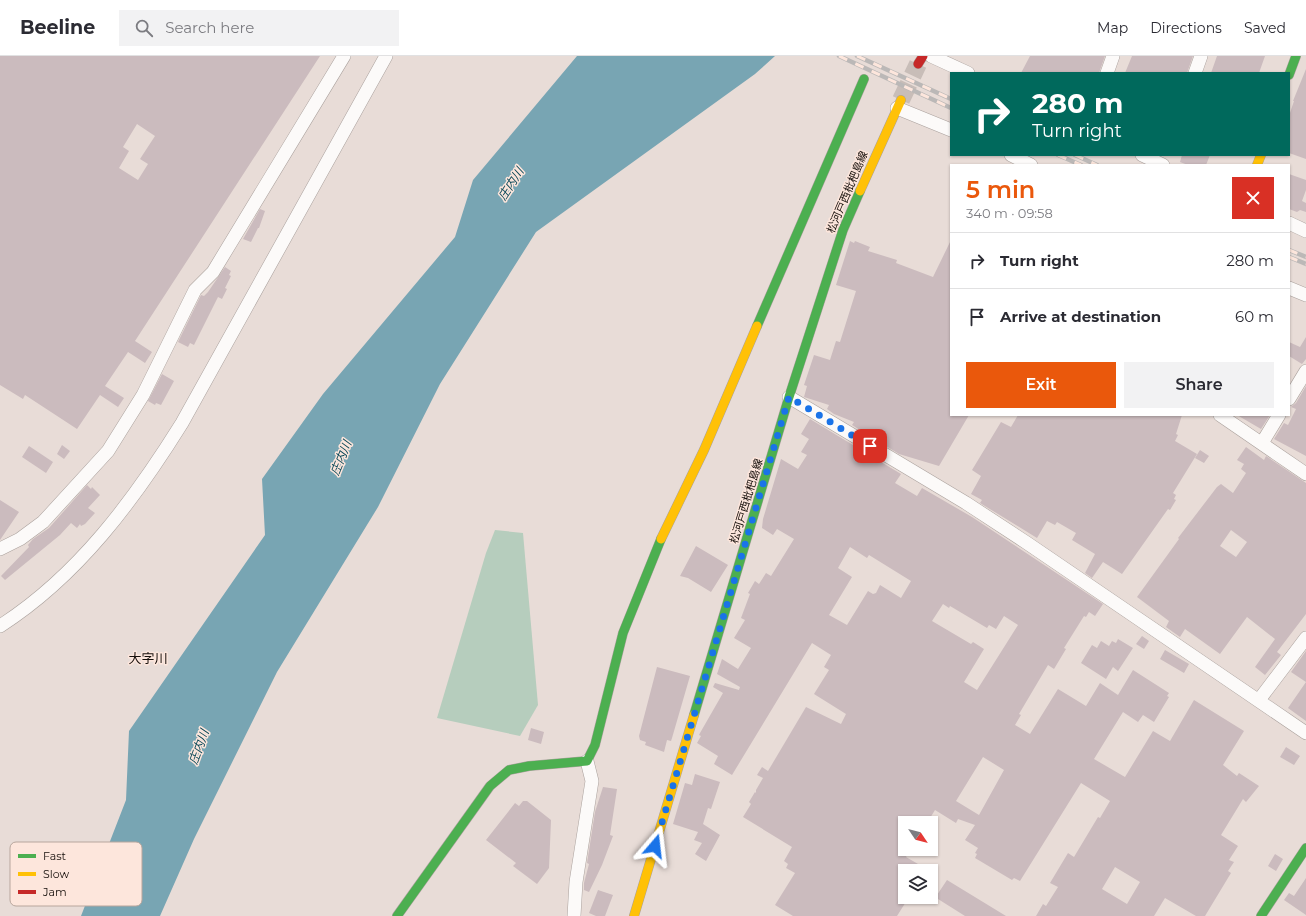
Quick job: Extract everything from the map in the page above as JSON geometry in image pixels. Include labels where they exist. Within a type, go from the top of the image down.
[{"type":"street","points":[[0,549],[20,539],[44,522],[108,451],[143,395],[195,290],[213,272],[344,56]]},
{"type":"street","points":[[0,626],[56,582],[87,552],[111,525],[154,468],[190,409],[386,56]]},
{"type":"street","points":[[932,56],[966,72]]},
{"type":"street","points":[[1107,72],[1113,56]]},
{"type":"street","points":[[1195,72],[1201,56]]},
{"type":"street","points":[[1290,72],[1296,56]]},
{"type":"street","points":[[574,916],[576,882],[592,781],[587,762],[595,745],[623,633],[644,584],[654,553],[704,450],[864,79]]},
{"type":"street","points":[[899,104],[950,130]]},
{"type":"street","name":"松河戸西枇杷島線","points":[[634,916],[789,397],[842,230],[899,104]]},
{"type":"street","points":[[1013,156],[1029,164]]},
{"type":"street","points":[[1144,156],[1161,164]]},
{"type":"street","points":[[1290,223],[1306,231]]},
{"type":"street","points":[[1290,288],[1306,295]]},
{"type":"street","points":[[1290,397],[1306,371]]},
{"type":"street","points":[[789,397],[1028,543],[1260,700],[1306,733]]},
{"type":"street","points":[[1222,416],[1306,474]]},
{"type":"street","points":[[1262,443],[1278,416]]},
{"type":"street","points":[[1260,700],[1306,638]]},
{"type":"street","points":[[397,916],[490,786],[509,770],[529,766],[587,762]]},
{"type":"street","points":[[1261,916],[1306,848]]},
{"type":"green space","points":[[495,530],[523,533],[538,705],[520,736],[437,718],[486,553]]},
{"type":"water","name":"庄内川","points":[[577,56],[775,56],[755,74],[536,232],[440,384],[378,507],[277,672],[194,839],[160,916],[81,916],[85,906],[142,906],[142,842],[110,842],[126,800],[129,731],[265,535],[262,479],[323,394],[455,237],[473,180]]},
{"type":"building","points":[[0,56],[320,56],[135,341],[152,352],[145,363],[128,352],[105,386],[124,398],[118,407],[100,395],[77,429],[25,395],[23,399],[0,385]],"holes":[[[137,124],[155,136],[140,159],[148,164],[138,180],[119,168],[129,151],[123,147]]]},
{"type":"building","points":[[1030,56],[1105,56],[1099,72],[1022,72]]},
{"type":"building","points":[[1132,56],[1193,56],[1187,72],[1125,72]]},
{"type":"building","points":[[1217,56],[1265,56],[1259,72],[1211,72]]},
{"type":"building","points":[[1306,69],[1306,159],[1290,153],[1290,113],[1293,101]]},
{"type":"building","points":[[1182,156],[1210,156],[1206,164],[1185,164],[1180,162]]},
{"type":"building","points":[[1290,174],[1306,180],[1306,190],[1302,201],[1306,203],[1306,212],[1300,210],[1297,212],[1290,209]]},
{"type":"building","points":[[260,209],[265,211],[259,228],[251,242],[243,239]]},
{"type":"building","points":[[850,241],[854,243],[855,241],[870,247],[868,251],[897,260],[896,263],[933,277],[950,242],[950,416],[968,416],[939,466],[899,454],[852,425],[854,422],[834,414],[827,409],[829,405],[804,397],[807,386],[804,385],[814,355],[830,360],[836,341],[840,342],[856,291],[836,285]]},
{"type":"building","points":[[225,267],[231,271],[229,275],[231,276],[225,288],[227,289],[222,299],[218,297],[194,345],[190,343],[188,347],[178,342],[201,295],[204,296],[208,292]]},
{"type":"building","points":[[1306,337],[1306,359],[1302,364],[1290,357],[1290,342],[1300,347]]},
{"type":"building","points":[[162,374],[174,381],[161,405],[156,403],[155,405],[148,401]]},
{"type":"building","points":[[1306,386],[1306,456],[1274,439],[1284,423],[1288,425],[1296,409],[1291,407],[1296,403]]},
{"type":"building","points":[[1017,416],[1182,416],[1176,434],[1178,435],[1175,441],[1197,454],[1173,493],[1176,495],[1174,499],[1176,500],[1170,510],[1168,509],[1122,574],[1103,562],[1092,578],[1085,573],[1095,554],[1072,540],[1076,533],[1057,522],[1055,525],[1047,521],[1037,538],[980,503],[982,500],[971,494],[981,476],[972,470],[1001,422],[1011,427]]},
{"type":"building","points":[[1239,416],[1269,416],[1261,429]]},
{"type":"building","points":[[810,419],[901,474],[895,483],[917,496],[922,488],[972,517],[1103,604],[1095,616],[1089,612],[1086,617],[1084,616],[1064,648],[1066,649],[1054,669],[1048,665],[1019,714],[1021,715],[1015,725],[1030,734],[1058,689],[1086,706],[1100,683],[1118,695],[1133,670],[1169,693],[1167,696],[1169,697],[1154,722],[1143,715],[1138,722],[1123,712],[1094,759],[1125,777],[1153,731],[1170,741],[1194,700],[1244,731],[1223,765],[1237,776],[1239,773],[1259,786],[1246,802],[1243,799],[1221,835],[1238,846],[1229,860],[1234,862],[1228,871],[1231,873],[1205,916],[1196,916],[1165,898],[1154,916],[1036,916],[1043,904],[1046,906],[1058,887],[1050,883],[1068,853],[1074,857],[1098,817],[1100,818],[1110,801],[1081,783],[1020,881],[1014,878],[1012,880],[975,858],[977,854],[975,853],[978,848],[965,840],[975,825],[958,819],[956,823],[935,810],[931,816],[898,816],[898,856],[907,856],[918,864],[898,864],[898,904],[905,904],[897,916],[793,916],[775,905],[795,873],[786,868],[788,864],[784,861],[792,847],[743,817],[751,804],[749,802],[755,792],[756,793],[756,790],[763,778],[757,775],[762,767],[768,771],[806,707],[841,724],[846,714],[814,694],[829,670],[824,667],[831,655],[812,643],[732,775],[714,764],[718,756],[697,743],[701,736],[699,735],[700,733],[723,693],[713,687],[715,683],[739,690],[740,687],[717,674],[722,659],[738,669],[751,648],[734,638],[745,620],[741,618],[750,594],[748,593],[755,581],[759,584],[766,573],[771,576],[794,539],[777,529],[773,535],[762,528],[763,519],[781,459],[798,469],[807,455],[801,452],[809,439],[801,434]],"holes":[[[850,547],[867,558],[869,555],[911,581],[901,598],[880,585],[876,593],[873,594],[868,591],[847,625],[829,615],[852,577],[838,568]],[[943,604],[949,608],[950,606],[987,628],[989,625],[996,629],[1004,616],[1018,625],[977,690],[964,682],[984,649],[973,642],[971,644],[932,621]],[[983,757],[1004,770],[979,815],[956,801]],[[1115,867],[1140,882],[1127,904],[1102,889]]]},
{"type":"building","points":[[62,445],[70,451],[64,459],[57,454]]},
{"type":"building","points":[[29,446],[53,462],[46,473],[22,457]]},
{"type":"building","points":[[1246,447],[1264,460],[1266,456],[1306,483],[1306,614],[1277,652],[1281,655],[1265,675],[1255,667],[1275,639],[1247,617],[1220,654],[1185,629],[1180,637],[1166,627],[1169,621],[1137,597],[1179,539],[1178,538],[1217,487],[1221,484],[1233,493],[1246,473],[1241,469],[1244,464],[1237,460]],"holes":[[[1231,530],[1247,542],[1236,557],[1220,546]]]},
{"type":"building","points":[[1200,450],[1209,456],[1204,463],[1195,458]]},
{"type":"building","points":[[87,485],[91,489],[92,487],[100,495],[88,508],[95,513],[85,524],[81,526],[80,524],[77,528],[71,523],[60,535],[5,580],[1,576],[29,547],[28,545],[33,539],[49,528]]},
{"type":"building","points":[[0,500],[19,512],[0,540]]},
{"type":"building","points":[[696,546],[728,565],[711,592],[688,578],[680,576]]},
{"type":"building","points":[[1142,636],[1149,641],[1144,649],[1136,644]]},
{"type":"building","points":[[1118,639],[1133,648],[1118,671],[1113,667],[1106,679],[1081,663],[1092,645],[1097,648],[1101,641],[1109,646],[1112,641],[1116,643]]},
{"type":"building","points":[[1165,650],[1189,664],[1184,673],[1160,659]]},
{"type":"building","points":[[1306,651],[1306,682],[1291,672]]},
{"type":"building","points":[[657,667],[690,676],[671,741],[667,740],[664,752],[645,745],[646,742],[640,740],[639,736]]},
{"type":"building","points":[[1306,682],[1306,721],[1288,708]]},
{"type":"building","points":[[531,728],[544,732],[541,744],[528,740]]},
{"type":"building","points":[[1286,747],[1300,756],[1294,765],[1280,757]]},
{"type":"building","points":[[695,774],[720,782],[711,809],[708,808],[703,824],[720,835],[706,861],[695,854],[702,843],[694,840],[698,832],[673,824],[685,783],[692,785]]},
{"type":"building","points":[[603,787],[617,789],[610,835],[613,836],[602,865],[589,892],[584,890],[584,883],[589,864],[587,863],[595,812]]},
{"type":"building","points":[[523,801],[527,801],[551,820],[549,868],[537,884],[513,866],[516,863],[486,840],[515,803],[519,806]]},
{"type":"building","points":[[1275,854],[1283,859],[1276,871],[1268,866]]},
{"type":"building","points":[[1306,878],[1306,915],[1284,900],[1289,893],[1294,896]]},
{"type":"building","points":[[947,880],[1006,916],[965,916],[938,899],[938,894]]},
{"type":"building","points":[[598,890],[613,895],[605,916],[596,916],[589,913]]},
{"type":"tunnel","points":[[901,100],[918,64]]},
{"type":"railway","points":[[839,56],[950,108]]},
{"type":"railway","points":[[857,56],[950,99]]},
{"type":"railway","points":[[1060,156],[1079,164]]},
{"type":"railway","points":[[1077,156],[1095,164]]},
{"type":"railway","points":[[1290,250],[1306,257]]},
{"type":"railway","points":[[1290,257],[1306,264]]},
{"type":"traffic: fast","points":[[1290,72],[1296,56]]},
{"type":"traffic: fast","points":[[757,326],[864,79]]},
{"type":"traffic: fast","points":[[694,715],[789,397],[843,230],[860,191]]},
{"type":"traffic: fast","points":[[397,916],[490,786],[509,770],[529,766],[587,761],[595,745],[623,633],[661,539]]},
{"type":"traffic: fast","points":[[1261,916],[1306,848]]},
{"type":"traffic: slow","points":[[860,191],[901,100]]},
{"type":"traffic: slow","points":[[1257,164],[1261,156]]},
{"type":"traffic: slow","points":[[661,539],[704,450],[757,326]]},
{"type":"traffic: slow","points":[[634,916],[694,715]]},
{"type":"traffic: jam","points":[[918,64],[923,56]]},
{"type":"district","name":"大字川","points":[[148,658]]},
{"type":"route","points":[[655,846],[789,397],[870,446]]}]
